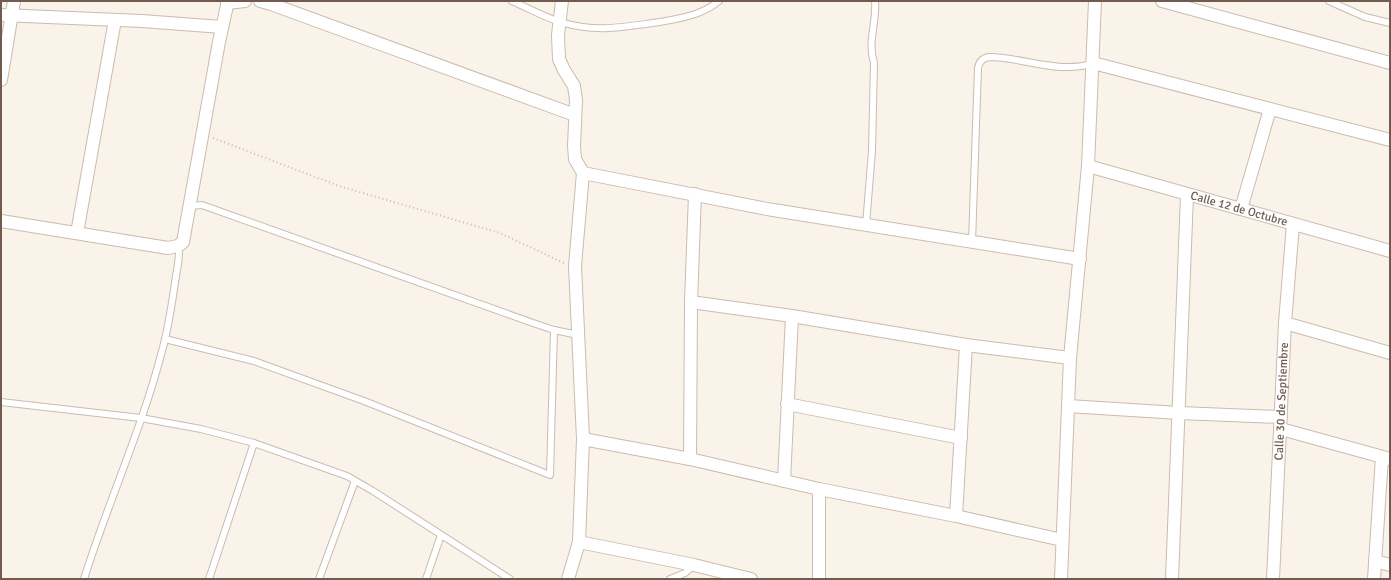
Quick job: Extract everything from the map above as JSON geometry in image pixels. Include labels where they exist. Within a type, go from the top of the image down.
[{"type":"street","points":[[1,80],[6,15],[14,1]]},
{"type":"street","points":[[1,221],[168,248],[178,246],[183,242],[222,27],[228,2],[245,1]]},
{"type":"street","points":[[260,1],[576,115]]},
{"type":"street","points":[[562,1],[558,35],[559,59],[574,86],[576,100],[574,146],[575,159],[583,173],[575,266],[583,439],[579,542],[571,578]]},
{"type":"street","points":[[1061,579],[1070,358],[1088,166],[1095,1]]},
{"type":"street","points":[[1162,1],[1390,63]]},
{"type":"street","points":[[6,15],[222,27]]},
{"type":"street","points":[[77,233],[115,20]]},
{"type":"street","points":[[1093,63],[1390,140]]},
{"type":"street","points":[[1241,209],[1270,109]]},
{"type":"street","name":"Calle 12 de Octubre","points":[[1088,166],[1390,251]]},
{"type":"street","points":[[583,173],[767,209],[1080,259]]},
{"type":"street","points":[[690,460],[695,194]]},
{"type":"street","points":[[1172,579],[1187,195]]},
{"type":"street","name":"Calle 30 de Septiembre","points":[[1273,579],[1285,323],[1293,224]]},
{"type":"street","points":[[692,302],[792,316],[966,345],[1070,358]]},
{"type":"street","points":[[784,481],[792,316]]},
{"type":"street","points":[[1285,323],[1390,353]]},
{"type":"street","points":[[956,516],[966,345]]},
{"type":"street","points":[[787,404],[961,438]]},
{"type":"street","points":[[1068,406],[1179,413],[1281,423],[1386,458],[1374,579]]},
{"type":"street","points":[[583,439],[690,460],[819,489],[956,516],[1062,540]]},
{"type":"street","points":[[819,489],[819,579]]},
{"type":"street","points":[[579,542],[751,579]]},
{"type":"street","points":[[1375,561],[1390,565]]},
{"type":"lane","points":[[512,1],[560,22],[597,29],[620,28],[692,16],[707,10],[719,1]]},
{"type":"lane","points":[[866,225],[872,135],[874,63],[871,56],[871,41],[875,16],[875,1]]},
{"type":"lane","points":[[1328,1],[1365,17],[1390,23]]},
{"type":"lane","points":[[972,242],[978,68],[980,62],[989,57],[1056,66],[1080,67],[1093,63]]},
{"type":"lane","points":[[189,206],[202,205],[554,330],[578,335]]},
{"type":"lane","points":[[84,579],[141,418],[165,339],[178,264],[178,246]]},
{"type":"lane","points":[[165,339],[254,361],[364,401],[550,475],[554,330]]},
{"type":"lane","points":[[1,402],[141,418],[201,429],[254,443],[355,480],[510,579]]},
{"type":"lane","points":[[209,579],[254,443]]},
{"type":"lane","points":[[319,579],[355,480]]},
{"type":"lane","points":[[426,579],[441,535]]},
{"type":"lane","points":[[670,579],[685,573],[694,566]]},
{"type":"path","points":[[203,132],[222,142],[339,186],[500,233],[560,262],[575,266]]}]
